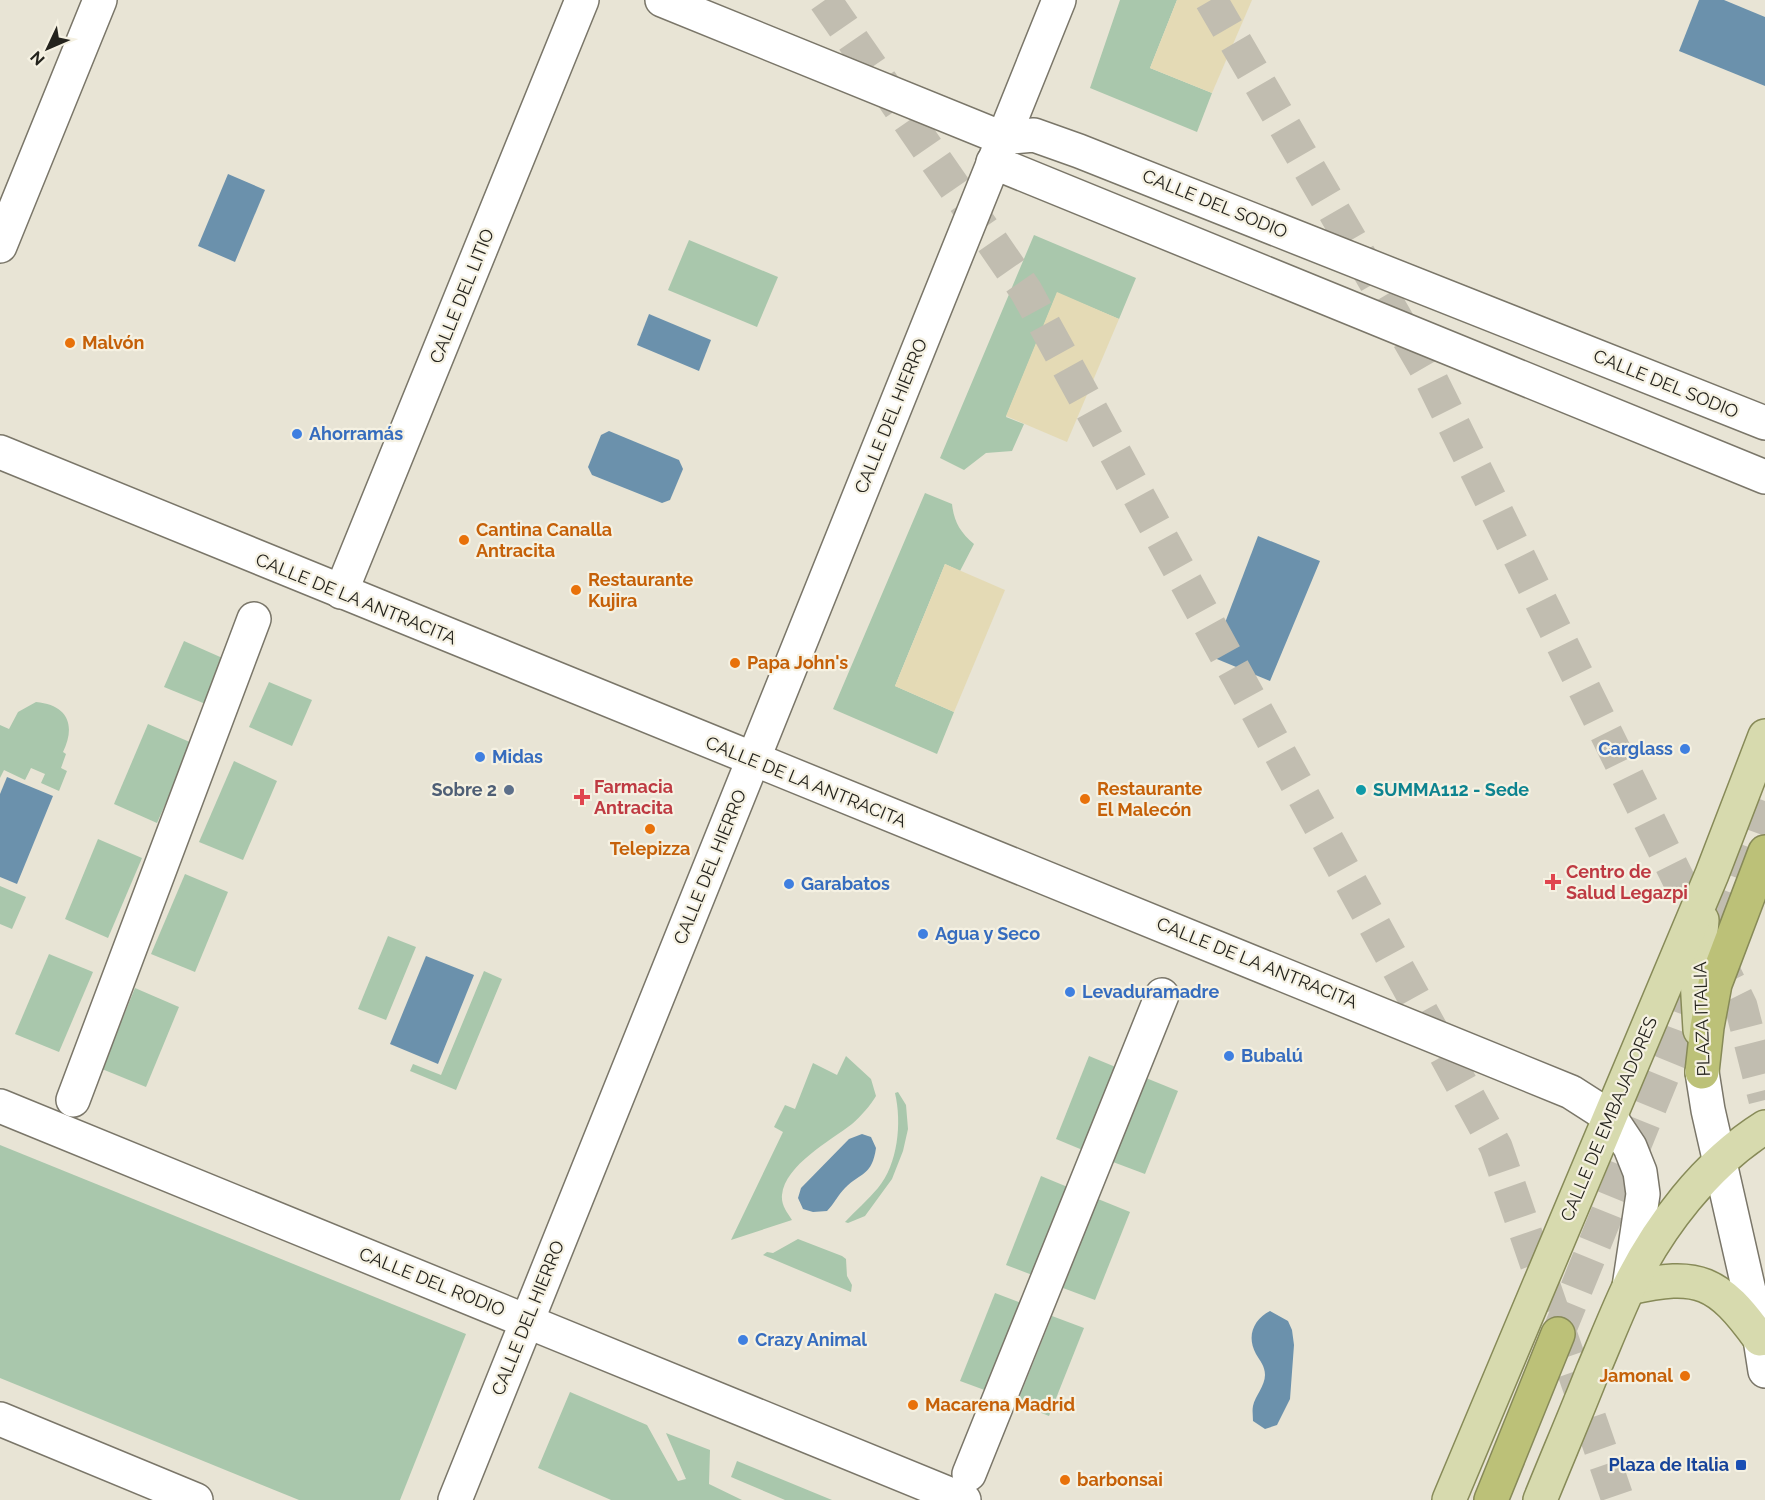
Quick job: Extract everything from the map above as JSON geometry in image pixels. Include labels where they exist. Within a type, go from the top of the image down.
[{"type":"highway","points":[[1702,1072],[1715,984],[1765,852]]},
{"type":"highway","points":[[1491,1500],[1558,1334]]},
{"type":"main road","name":"CALLE DE EMBAJADORES","points":[[1449,1500],[1712,874],[1765,736]]},
{"type":"main road","name":"PLAZA ITALIA","points":[[1702,1072],[1697,979],[1702,918],[1712,874]]},
{"type":"main road","points":[[1540,1500],[1629,1288],[1664,1227],[1720,1162],[1744,1141],[1765,1127]]},
{"type":"main road","points":[[1629,1288],[1663,1280],[1696,1281],[1717,1292],[1740,1311],[1762,1355]]},
{"type":"street","points":[[0,246],[100,0]]},
{"type":"street","name":"CALLE DEL LITIO","points":[[341,592],[582,0]]},
{"type":"street","name":"CALLE DEL SODIO","points":[[662,0],[998,150],[1765,477]]},
{"type":"street","name":"CALLE DEL HIERRO","points":[[455,1500],[1059,0]]},
{"type":"street","name":"CALLE DEL SODIO","points":[[998,150],[1034,135],[1765,423]]},
{"type":"street","name":"CALLE DE LA ANTRACITA","points":[[0,452],[1571,1092],[1610,1117]]},
{"type":"street","points":[[73,1100],[254,619]]},
{"type":"street","points":[[966,1487],[1162,995]]},
{"type":"street","name":"PLAZA ITALIA","points":[[1702,1072],[1762,1355]]},
{"type":"street","name":"CALLE DEL RODIO","points":[[0,1106],[527,1321],[966,1487]]},
{"type":"street","points":[[1610,1117],[1630,1147],[1640,1172],[1642,1194],[1629,1288]]},
{"type":"street","points":[[0,1419],[151,1491],[196,1500]]},
{"type":"green space","points":[[1120,0],[1177,0],[1150,68],[1212,93],[1197,132],[1090,88]]},
{"type":"green space","points":[[1034,235],[1136,278],[1119,319],[1057,293],[1006,417],[1024,424],[1012,451],[986,453],[964,470],[940,458]]},
{"type":"green space","points":[[689,240],[778,277],[757,327],[668,290]]},
{"type":"green space","points":[[925,493],[952,504],[958,526],[974,544],[960,571],[945,564],[895,686],[954,712],[937,754],[833,709]]},
{"type":"green space","points":[[184,641],[227,660],[208,705],[164,687]]},
{"type":"green space","points":[[269,682],[312,700],[292,746],[249,727]]},
{"type":"green space","points":[[36,702],[56,707],[62,712],[69,725],[63,752],[66,754],[61,768],[67,771],[59,791],[41,783],[45,774],[31,768],[25,780],[4,770],[0,778],[0,725],[9,729],[18,712]]},
{"type":"green space","points":[[148,724],[192,743],[157,823],[114,804]]},
{"type":"green space","points":[[234,761],[277,781],[243,860],[199,842]]},
{"type":"green space","points":[[98,839],[142,858],[108,938],[65,919]]},
{"type":"green space","points":[[185,874],[228,892],[195,972],[151,954]]},
{"type":"green space","points":[[0,886],[26,897],[12,929],[0,924]]},
{"type":"green space","points":[[388,936],[416,947],[386,1020],[358,1009]]},
{"type":"green space","points":[[49,954],[93,972],[59,1052],[15,1034]]},
{"type":"green space","points":[[484,971],[502,979],[456,1090],[410,1071],[413,1064],[441,1075]]},
{"type":"green space","points":[[135,988],[179,1007],[146,1087],[102,1069]]},
{"type":"green space","points":[[846,1056],[871,1079],[876,1096],[852,1124],[810,1155],[791,1174],[785,1184],[782,1202],[792,1220],[731,1240],[783,1132],[774,1127],[785,1105],[795,1109],[813,1063],[837,1075]]},
{"type":"green space","points":[[1089,1056],[1118,1068],[1085,1151],[1056,1139]]},
{"type":"green space","points":[[1146,1078],[1178,1091],[1145,1174],[1113,1162]]},
{"type":"green space","points":[[898,1092],[906,1105],[908,1129],[903,1151],[892,1179],[865,1216],[848,1223],[845,1222],[878,1188],[890,1167],[897,1143],[898,1117],[895,1093]]},
{"type":"green space","points":[[0,1145],[466,1334],[400,1500],[299,1500],[0,1378]]},
{"type":"green space","points":[[1041,1176],[1070,1188],[1035,1276],[1006,1265]]},
{"type":"green space","points":[[1098,1199],[1130,1212],[1095,1300],[1063,1288]]},
{"type":"green space","points":[[798,1239],[846,1259],[847,1276],[852,1285],[851,1292],[763,1255],[767,1252],[773,1253]]},
{"type":"green space","points":[[995,1293],[1024,1304],[990,1392],[960,1381]]},
{"type":"green space","points":[[1052,1316],[1084,1328],[1049,1416],[1017,1403]]},
{"type":"green space","points":[[570,1392],[647,1425],[678,1481],[686,1479],[666,1433],[710,1450],[709,1484],[742,1500],[611,1500],[538,1468]]},
{"type":"green space","points":[[737,1461],[832,1500],[785,1500],[731,1477]]},
{"type":"sand","points":[[1177,0],[1252,0],[1212,93],[1150,68]]},
{"type":"sand","points":[[1057,292],[1119,319],[1067,442],[1006,416]]},
{"type":"sand","points":[[945,564],[1005,590],[954,712],[895,686]]},
{"type":"water","points":[[1699,0],[1724,0],[1765,17],[1765,86],[1679,51]]},
{"type":"water","points":[[228,174],[265,190],[235,262],[198,246]]},
{"type":"water","points":[[649,314],[711,340],[699,371],[637,345]]},
{"type":"water","points":[[609,431],[679,460],[683,469],[670,500],[662,503],[592,475],[588,467],[601,435]]},
{"type":"water","points":[[1258,536],[1320,561],[1270,681],[1212,657]]},
{"type":"water","points":[[7,777],[53,796],[17,884],[0,877],[0,794]]},
{"type":"water","points":[[426,956],[474,975],[438,1064],[390,1044]]},
{"type":"water","points":[[862,1134],[871,1137],[876,1148],[869,1169],[845,1188],[827,1211],[813,1212],[803,1209],[798,1198],[801,1188],[849,1139]]},
{"type":"water","points":[[1270,1311],[1288,1321],[1294,1345],[1290,1399],[1277,1425],[1265,1429],[1253,1421],[1253,1406],[1265,1375],[1253,1347],[1252,1335],[1256,1323]]},
{"type":"tunnel","points":[[825,0],[1026,291],[1496,1147],[1618,1500]]},
{"type":"tunnel","points":[[1211,0],[1427,371],[1741,1006],[1765,1100]]},
{"type":"tunnel","points":[[1558,1334],[1678,1039],[1765,801]]},
{"type":"place","name":"Malvón","points":[[70,343]]},
{"type":"place","name":"Ahorramás","points":[[297,434]]},
{"type":"place","name":"Cantina Canalla Antracita","points":[[464,540]]},
{"type":"place","name":"Restaurante Kujira","points":[[576,590]]},
{"type":"place","name":"Papa John's","points":[[735,663]]},
{"type":"place","name":"Carglass","points":[[1685,749]]},
{"type":"place","name":"Midas","points":[[480,757]]},
{"type":"place","name":"Sobre 2","points":[[509,790]]},
{"type":"place","name":"SUMMA112 - Sede","points":[[1361,790]]},
{"type":"place","name":"Farmacia Antracita","points":[[582,797]]},
{"type":"place","name":"Restaurante El Malecón","points":[[1085,799]]},
{"type":"place","name":"Telepizza","points":[[650,829]]},
{"type":"place","name":"Centro de Salud Legazpi","points":[[1553,882]]},
{"type":"place","name":"Garabatos","points":[[789,884]]},
{"type":"place","name":"Agua y Seco","points":[[923,934]]},
{"type":"place","name":"Levaduramadre","points":[[1070,992]]},
{"type":"place","name":"Bubalú","points":[[1229,1056]]},
{"type":"place","name":"Crazy Animal","points":[[743,1340]]},
{"type":"place","name":"Jamonal","points":[[1685,1376]]},
{"type":"place","name":"Macarena Madrid","points":[[913,1405]]},
{"type":"place","name":"Plaza de Italia","points":[[1741,1465]]},
{"type":"place","name":"barbonsai","points":[[1065,1480]]}]
